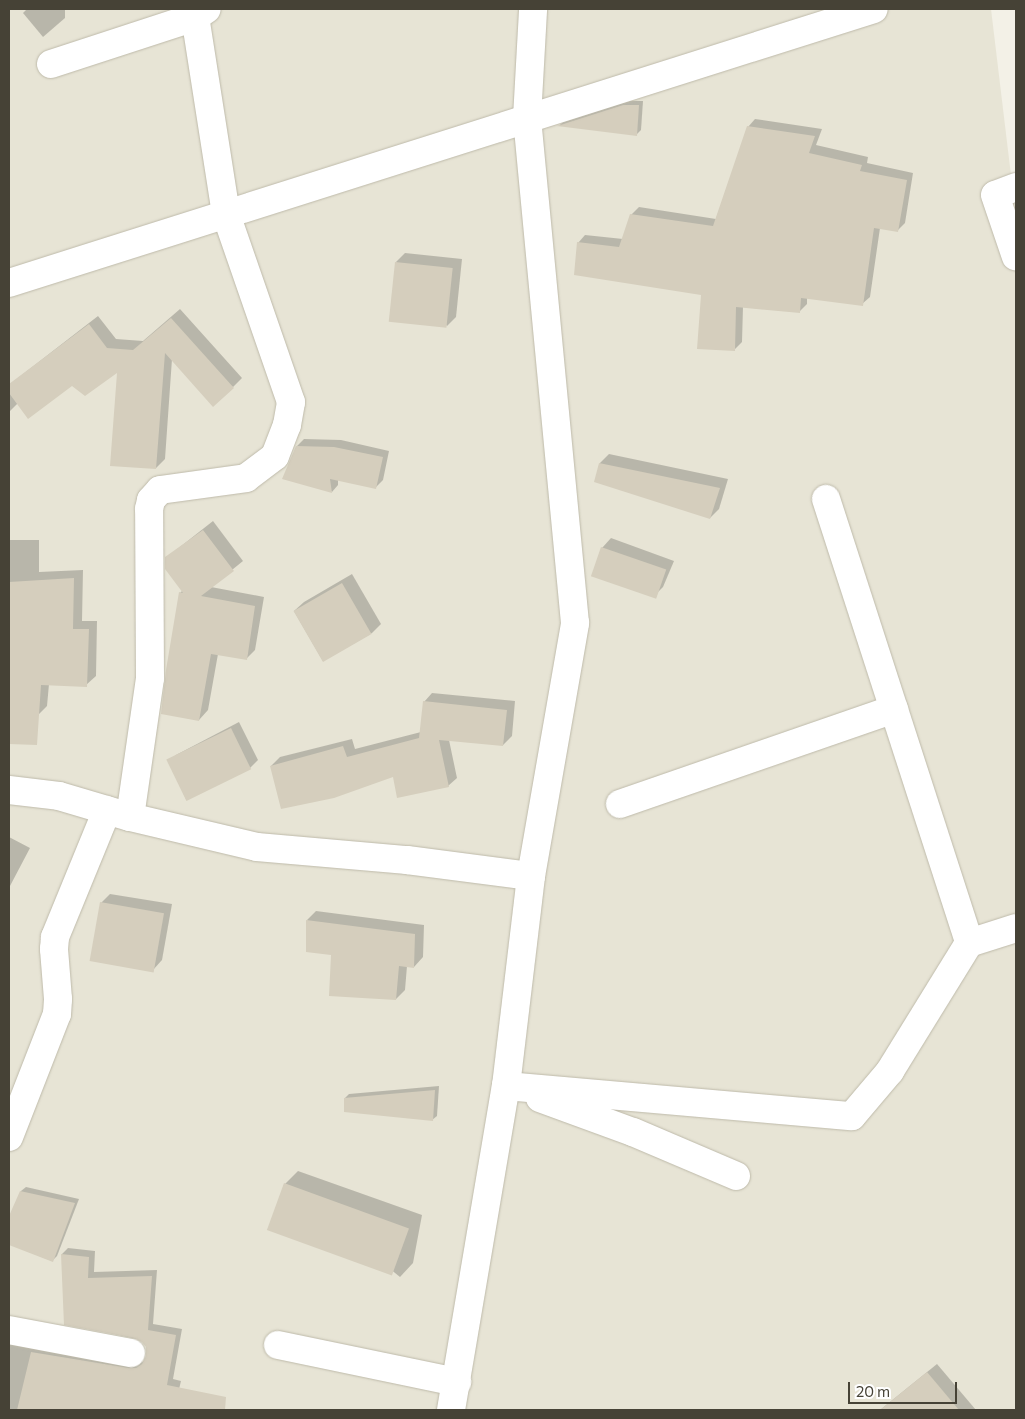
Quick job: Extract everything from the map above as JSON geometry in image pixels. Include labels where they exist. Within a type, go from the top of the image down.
[{"type":"street","points":[[451,1410],[506,1086],[531,876],[575,624],[527,118],[533,9]]},
{"type":"street","points":[[9,283],[874,9]]},
{"type":"street","points":[[9,1137],[57,1014],[55,937],[118,813],[150,678],[149,509],[151,500],[160,490],[246,478],[275,456],[288,418],[290,402],[226,214],[201,13],[51,64]]},
{"type":"street","points":[[1016,187],[996,195],[1016,257]]},
{"type":"street","points":[[826,499],[968,943]]},
{"type":"street","points":[[620,804],[894,709]]},
{"type":"street","points":[[9,790],[60,796],[118,813],[257,848],[407,860],[531,876]]},
{"type":"street","points":[[506,1086],[852,1116],[890,1072],[968,943],[1016,928]]},
{"type":"street","points":[[506,1086],[633,1132],[736,1176]]},
{"type":"street","points":[[9,1330],[132,1353]]},
{"type":"street","points":[[278,1346],[457,1382]]},
{"type":"shaded area","points":[[9,9],[991,9],[1016,217],[1016,1410],[9,1410]]},
{"type":"building","points":[[623,105],[639,105],[637,136],[557,126]]},
{"type":"building","points":[[747,126],[815,136],[809,153],[862,165],[860,171],[907,180],[898,232],[874,228],[863,306],[801,298],[800,313],[736,307],[735,351],[697,349],[701,295],[574,275],[577,242],[619,247],[630,214],[713,226]]},
{"type":"building","points":[[395,262],[453,268],[446,328],[389,322]]},
{"type":"building","points":[[171,318],[234,388],[213,407],[165,353],[156,469],[110,466],[117,373],[85,396],[72,386],[28,419],[9,393],[9,384],[89,324],[107,348],[133,350]]},
{"type":"building","points":[[296,446],[334,447],[383,457],[376,489],[330,479],[332,493],[282,479]]},
{"type":"building","points":[[599,463],[720,488],[710,519],[594,482]]},
{"type":"building","points":[[203,530],[234,571],[201,596],[255,606],[247,660],[211,654],[199,721],[161,714],[179,592],[183,593],[165,569],[165,557]]},
{"type":"building","points":[[601,547],[666,569],[656,599],[591,576]]},
{"type":"building","points":[[74,578],[73,629],[89,629],[87,687],[41,685],[37,745],[9,744],[9,582]]},
{"type":"building","points":[[342,583],[372,634],[323,662],[294,611]]},
{"type":"building","points":[[423,701],[507,710],[503,746],[439,740],[449,787],[397,798],[393,777],[334,798],[281,809],[270,766],[343,746],[347,757],[419,738]]},
{"type":"building","points":[[231,728],[251,769],[186,801],[166,760]]},
{"type":"building","points":[[100,902],[164,913],[154,972],[90,961]]},
{"type":"building","points":[[306,920],[415,934],[414,968],[399,966],[396,1000],[329,996],[331,955],[306,952]]},
{"type":"building","points":[[435,1090],[433,1121],[344,1112],[344,1098]]},
{"type":"building","points":[[284,1183],[409,1228],[392,1275],[267,1230]]},
{"type":"building","points":[[20,1191],[75,1203],[53,1262],[9,1245],[9,1216]]},
{"type":"building","points":[[61,1254],[89,1257],[88,1278],[152,1276],[148,1330],[176,1335],[167,1385],[226,1397],[225,1410],[17,1410],[31,1352],[129,1368],[136,1368],[142,1364],[146,1356],[146,1347],[142,1342],[134,1338],[64,1325]]},
{"type":"building","points":[[927,1372],[959,1410],[880,1410]]}]
